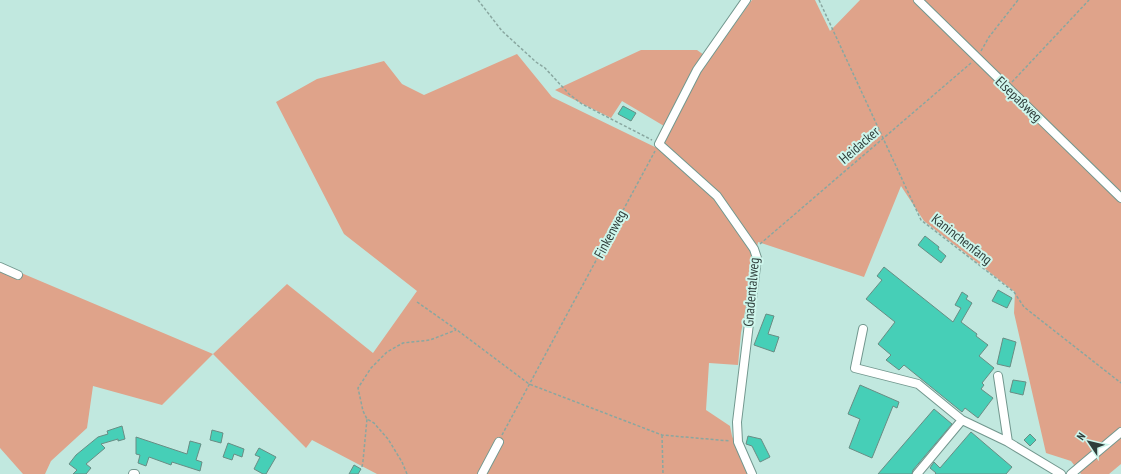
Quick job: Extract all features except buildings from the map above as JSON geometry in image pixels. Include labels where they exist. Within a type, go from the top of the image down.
[{"type":"street","points":[[659,144],[696,70],[746,0]]},
{"type":"street","name":"Elsepaßweg","points":[[918,0],[1121,198]]},
{"type":"street","name":"Gnadentalweg","points":[[659,144],[716,196],[754,249],[757,258],[736,422],[738,442],[752,474]]},
{"type":"street","points":[[0,268],[18,275]]},
{"type":"street","points":[[863,330],[855,368],[918,384],[962,420],[1008,442],[1060,474]]},
{"type":"street","points":[[998,376],[1008,442]]},
{"type":"street","points":[[917,474],[962,420]]},
{"type":"street","points":[[1071,474],[1121,432]]},
{"type":"street","points":[[482,474],[499,442]]},
{"type":"path","points":[[478,0],[502,31],[536,62],[545,68],[569,94],[582,104],[659,144]]},
{"type":"path","name":"Kaninchenfang","points":[[819,0],[921,220],[1014,292],[1024,307],[1121,383]]},
{"type":"path","name":"Heidacker","points":[[754,249],[977,58],[989,37],[1018,0]]},
{"type":"path","points":[[1007,87],[1089,0]]},
{"type":"path","name":"Finkenweg","points":[[499,442],[659,144]]},
{"type":"path","points":[[417,302],[530,384],[662,435],[738,442]]},
{"type":"path","points":[[362,467],[367,419],[363,410],[358,388],[371,368],[387,352],[403,343],[430,340],[457,330]]},
{"type":"path","points":[[367,419],[374,423],[388,439],[402,462],[407,474]]},
{"type":"path","points":[[662,435],[663,474]]},
{"type":"shaded area","points":[[752,0],[815,0],[830,31],[860,0],[1121,0],[1121,464],[1109,474],[1081,474],[1071,461],[1046,453],[1014,313],[1015,292],[924,221],[901,186],[864,277],[758,242],[741,333],[738,365],[709,363],[706,410],[730,426],[732,436],[748,474],[377,474],[312,440],[306,448],[213,354],[287,284],[373,353],[417,291],[344,234],[276,102],[317,79],[384,61],[402,84],[424,95],[517,54],[552,97],[659,149],[703,68]]},
{"type":"shaded area","points":[[641,50],[697,50],[704,55],[695,67],[664,126],[622,101],[611,118],[555,90]]},
{"type":"shaded area","points":[[0,264],[213,354],[162,405],[93,386],[87,428],[51,461],[45,474],[23,474],[0,448]]}]
